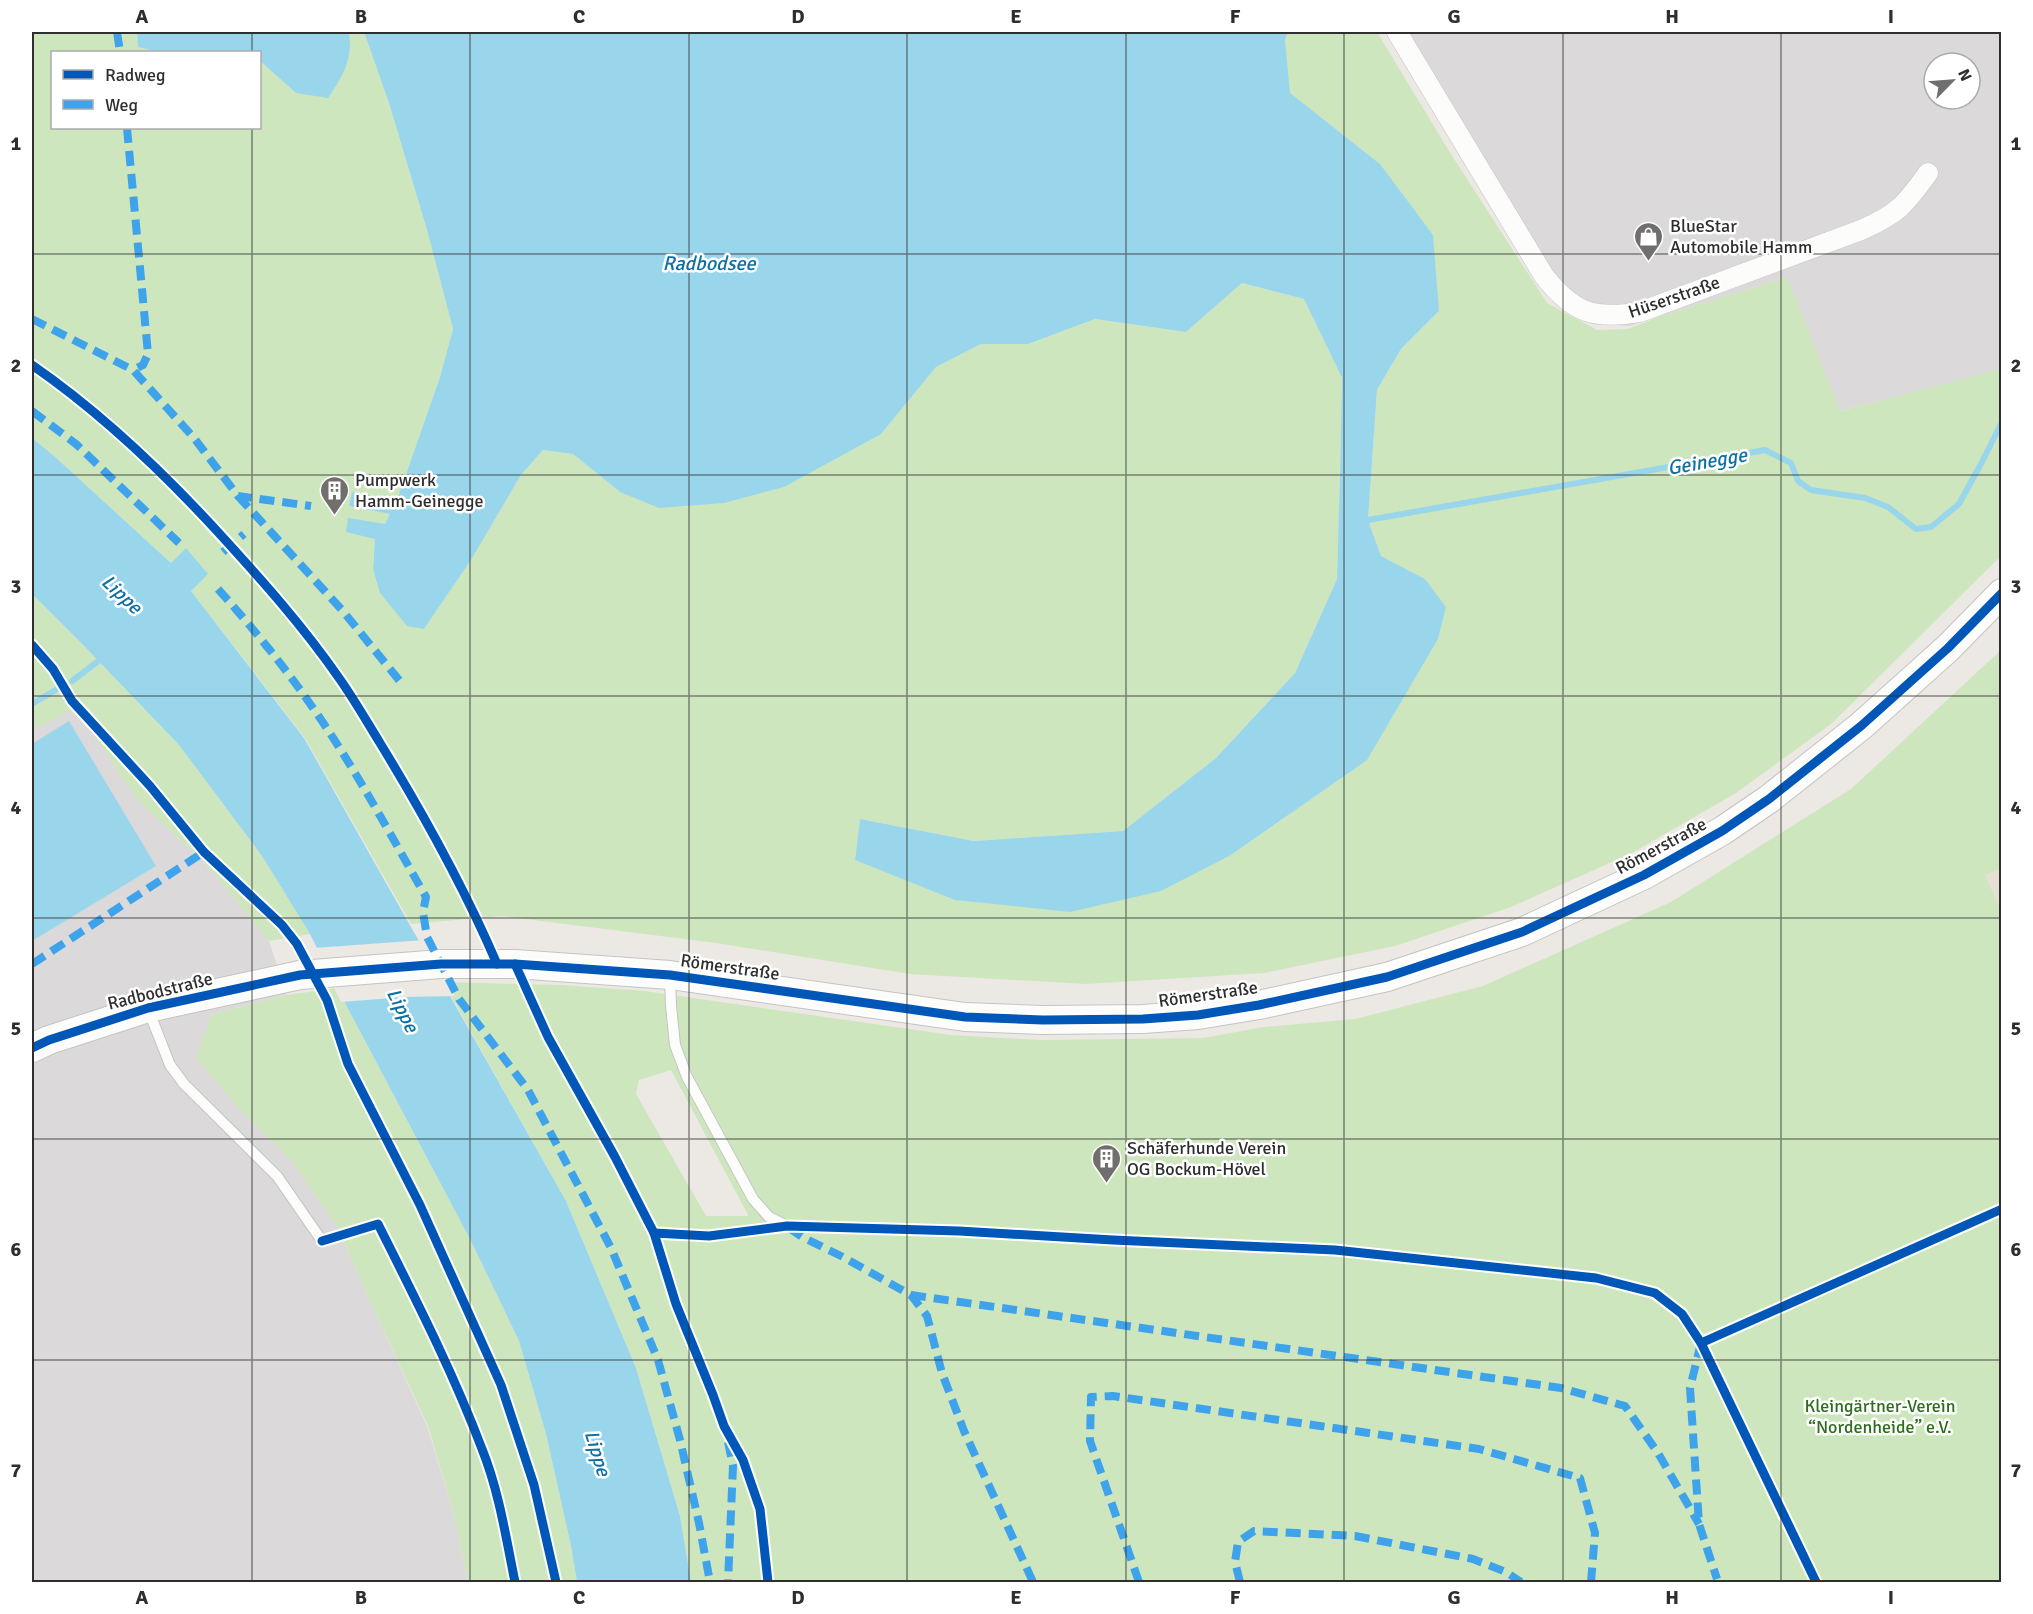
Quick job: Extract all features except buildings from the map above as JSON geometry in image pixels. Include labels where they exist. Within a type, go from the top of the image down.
[{"type":"main road","name":"Römerstraße","points":[[300,975],[441,964],[515,964],[670,975],[965,1017],[1043,1020],[1143,1019],[1198,1015],[1259,1005],[1387,977],[1522,932],[1644,875],[1722,831],[1769,799],[1861,726],[1948,648],[2001,593]]},
{"type":"main road","name":"Radbodstraße","points":[[32,1048],[49,1040],[148,1008],[300,975]]},
{"type":"street","name":"Hüserstraße","points":[[1397,32],[1544,276],[1559,294],[1577,308],[1587,311],[1606,316],[1640,312],[1861,230],[1885,219],[1906,203],[1928,173]]},
{"type":"lane","points":[[670,975],[674,1038],[687,1077],[753,1199],[769,1217],[787,1226]]},
{"type":"lane","points":[[148,1008],[170,1065],[184,1084],[277,1176],[322,1241]]},
{"type":"shaded area","points":[[1385,32],[2001,32],[2001,370],[1839,411],[1787,277],[1629,326],[1579,318],[1555,304]]},
{"type":"shaded area","points":[[76,707],[138,801],[204,862],[269,941],[287,995],[212,1014],[197,1058],[241,1111],[290,1159],[337,1226],[427,1426],[454,1514],[468,1582],[32,1582],[32,730]]},
{"type":"shaded area","points":[[2001,869],[2001,913],[1985,875]]},
{"type":"green space","points":[[32,32],[137,32],[138,47],[155,51],[51,51],[51,129],[261,129],[261,62],[296,93],[350,42],[349,32],[364,32],[389,103],[427,230],[453,329],[440,377],[397,500],[352,492],[349,506],[391,514],[375,539],[373,569],[424,629],[471,560],[521,475],[543,450],[573,454],[620,492],[881,434],[936,367],[981,344],[1028,344],[1095,319],[1186,332],[1242,283],[1304,299],[1342,378],[1340,473],[1337,579],[1295,673],[1216,758],[1123,831],[974,841],[860,819],[855,860],[1231,855],[1290,814],[1412,682],[1438,639],[1425,579],[1381,556],[1368,520],[1377,390],[1401,349],[1439,311],[1380,164],[1289,93],[1285,40],[1288,32],[1377,32],[1449,151],[1547,303],[1597,330],[1628,329],[1661,316],[1787,277],[1840,411],[2001,369],[2001,556],[1831,724],[1736,793],[1632,853],[1511,907],[1395,946],[1264,973],[1086,984],[910,974],[716,943],[502,916],[411,924],[305,738],[191,591],[207,573],[186,549],[171,563],[32,438]]},
{"type":"green space","points":[[32,594],[179,745],[262,856],[310,934],[269,941],[204,862],[138,801],[76,708],[32,730]]},
{"type":"green space","name":"Kleingärtner-Verein “Nordenheide” e.V.","points":[[2001,650],[2001,869],[1985,875],[2002,913],[2001,1582],[691,1582],[680,1516],[636,1368],[566,1201],[443,982],[562,985],[644,991],[951,1035],[1040,1040],[1203,1038],[1264,1027],[1355,1019],[1483,986],[1671,902],[1851,789]],"holes":[[[671,1070],[748,1215],[706,1216],[636,1094],[639,1080]]]},
{"type":"green space","points":[[337,988],[471,1241],[519,1341],[546,1434],[577,1582],[468,1582],[454,1514],[428,1426],[337,1226],[290,1159],[241,1111],[196,1058],[212,1014],[287,995]]},
{"type":"water","points":[[137,32],[349,32],[350,42],[346,67],[328,98],[296,93],[261,62],[261,51],[155,51],[138,47]]},
{"type":"water","name":"Radbodsee","points":[[364,32],[1288,32],[1285,40],[1290,93],[1380,164],[1433,235],[1439,311],[1401,349],[1377,390],[1368,520],[1381,556],[1425,579],[1446,607],[1438,639],[1367,760],[1231,855],[1161,891],[1070,912],[955,900],[855,860],[860,819],[974,841],[1123,831],[1216,758],[1295,673],[1337,579],[1342,378],[1304,299],[1242,283],[1186,332],[1095,319],[1028,344],[981,344],[936,367],[881,434],[784,487],[724,503],[659,508],[620,492],[573,454],[543,450],[521,475],[471,560],[424,629],[407,626],[380,593],[373,569],[375,539],[346,532],[348,518],[385,524],[390,514],[349,506],[352,492],[397,500],[440,377],[453,329],[427,230],[389,103]]},
{"type":"water","name":"Lippe","points":[[32,438],[171,563],[186,548],[208,574],[191,591],[304,738],[566,1201],[636,1368],[680,1516],[691,1582],[577,1582],[546,1434],[519,1341],[471,1241],[310,934],[262,856],[179,745],[32,594]]},
{"type":"water","points":[[69,721],[156,866],[32,941],[32,744]]},
{"type":"pier","points":[[424,940],[455,996],[341,1002],[314,948]]},
{"type":"waterway","name":"Geinegge","points":[[1368,520],[1765,450],[1791,463],[1798,481],[1811,490],[1865,498],[1888,507],[1916,529],[1931,527],[1959,504],[2002,422]]},
{"type":"waterway","points":[[72,681],[105,656]]},
{"type":"waterway","points":[[32,704],[57,689]]},
{"type":"marked path","points":[[117,32],[120,51]]},
{"type":"marked path","points":[[127,129],[148,354],[143,365],[133,370]]},
{"type":"marked path","points":[[32,319],[133,370],[194,438],[238,496],[311,506]]},
{"type":"marked path","points":[[32,411],[76,444],[179,543]]},
{"type":"marked path","points":[[238,496],[342,610],[403,685]]},
{"type":"marked path","points":[[223,552],[244,534]]},
{"type":"marked path","points":[[218,589],[291,677],[358,778],[426,897],[423,912],[427,937],[459,999],[528,1090],[611,1248],[658,1360],[680,1440],[710,1582]]},
{"type":"marked path","points":[[32,964],[204,852]]},
{"type":"marked path","points":[[789,1228],[911,1295],[927,1316],[942,1373],[964,1431],[1033,1582]]},
{"type":"marked path","points":[[911,1295],[1561,1388],[1625,1406],[1658,1453],[1699,1524]]},
{"type":"marked path","points":[[1701,1343],[1690,1388],[1699,1524],[1717,1579]]},
{"type":"marked path","points":[[1139,1582],[1090,1441],[1091,1397],[1113,1396],[1479,1449],[1580,1478],[1595,1533],[1591,1582]]},
{"type":"marked path","points":[[728,1442],[733,1466],[728,1582]]},
{"type":"marked path","points":[[1240,1582],[1235,1562],[1238,1542],[1254,1531],[1355,1536],[1473,1559],[1506,1572],[1521,1582]]},
{"type":"cycle path","points":[[32,365],[106,422],[174,486],[249,566],[311,640],[350,694],[412,797],[457,879],[497,964]]},
{"type":"cycle path","points":[[32,1048],[49,1040],[148,1008],[300,975],[441,964],[515,964],[670,975],[965,1017],[1043,1020],[1143,1019],[1198,1015],[1259,1005],[1387,977],[1522,932],[1644,875],[1722,831],[1769,799],[1861,726],[1948,648],[2002,593]]},
{"type":"cycle path","points":[[32,645],[53,669],[72,701],[150,786],[204,852],[282,925],[297,944],[327,1000],[348,1064],[420,1205],[501,1385],[534,1485],[556,1582]]},
{"type":"cycle path","points":[[515,964],[548,1037],[615,1157],[654,1233],[676,1304],[724,1426],[743,1460],[760,1509],[768,1582]]},
{"type":"cycle path","points":[[1701,1343],[2002,1209]]},
{"type":"cycle path","points":[[322,1241],[378,1224],[420,1307],[471,1420],[498,1498],[515,1582]]},
{"type":"cycle path","points":[[654,1233],[709,1236],[787,1226],[959,1231],[1335,1250],[1596,1278],[1655,1293],[1682,1314],[1701,1343],[1816,1582]]},
{"type":"place","name":"BlueStar Automobile Hamm","points":[[1649,262]]},
{"type":"place","name":"Pumpwerk Hamm-Geinegge","points":[[334,516]]},
{"type":"place","name":"Schäferhunde Verein OG Bockum-Hövel","points":[[1106,1184]]}]
